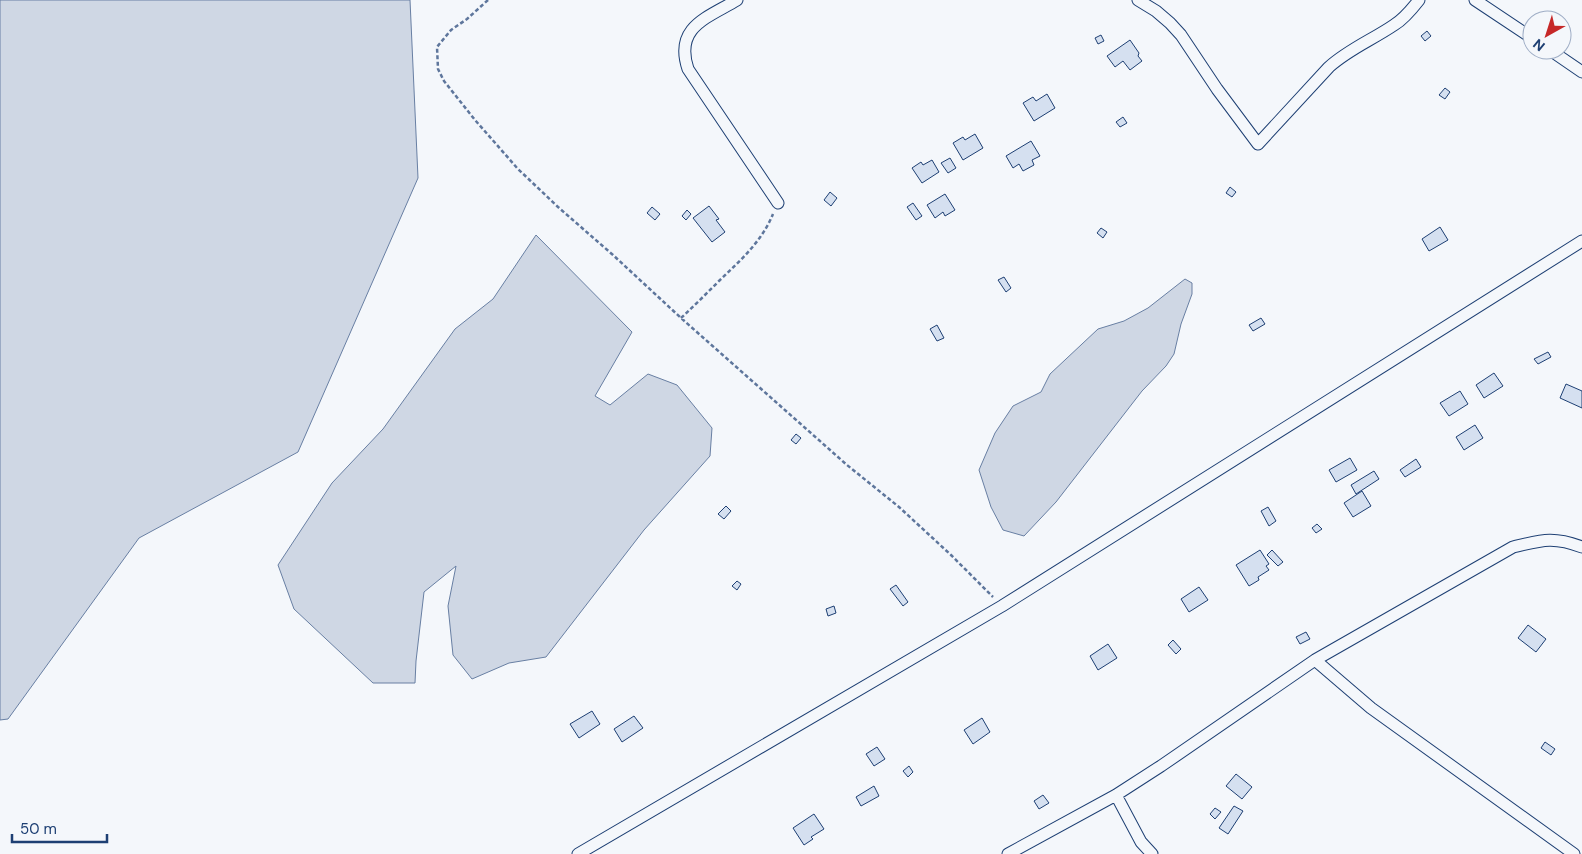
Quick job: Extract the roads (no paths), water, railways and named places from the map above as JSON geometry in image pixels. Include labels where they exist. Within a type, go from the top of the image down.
[{"type":"street","points":[[737,0],[703,20],[692,29],[686,38],[684,58],[688,69],[778,203]]},
{"type":"street","points":[[1138,0],[1156,11],[1182,35],[1217,89],[1258,144],[1340,57],[1396,24],[1419,0]]},
{"type":"street","points":[[1475,0],[1522,31]]},
{"type":"street","points":[[1565,60],[1582,72]]},
{"type":"street","points":[[578,854],[1002,606],[1582,241]]},
{"type":"street","points":[[1008,854],[1116,794],[1161,766],[1315,660],[1513,546],[1546,539],[1568,541],[1582,547]]},
{"type":"street","points":[[1315,660],[1371,708],[1574,854]]},
{"type":"street","points":[[1116,794],[1140,842],[1152,854]]}]
